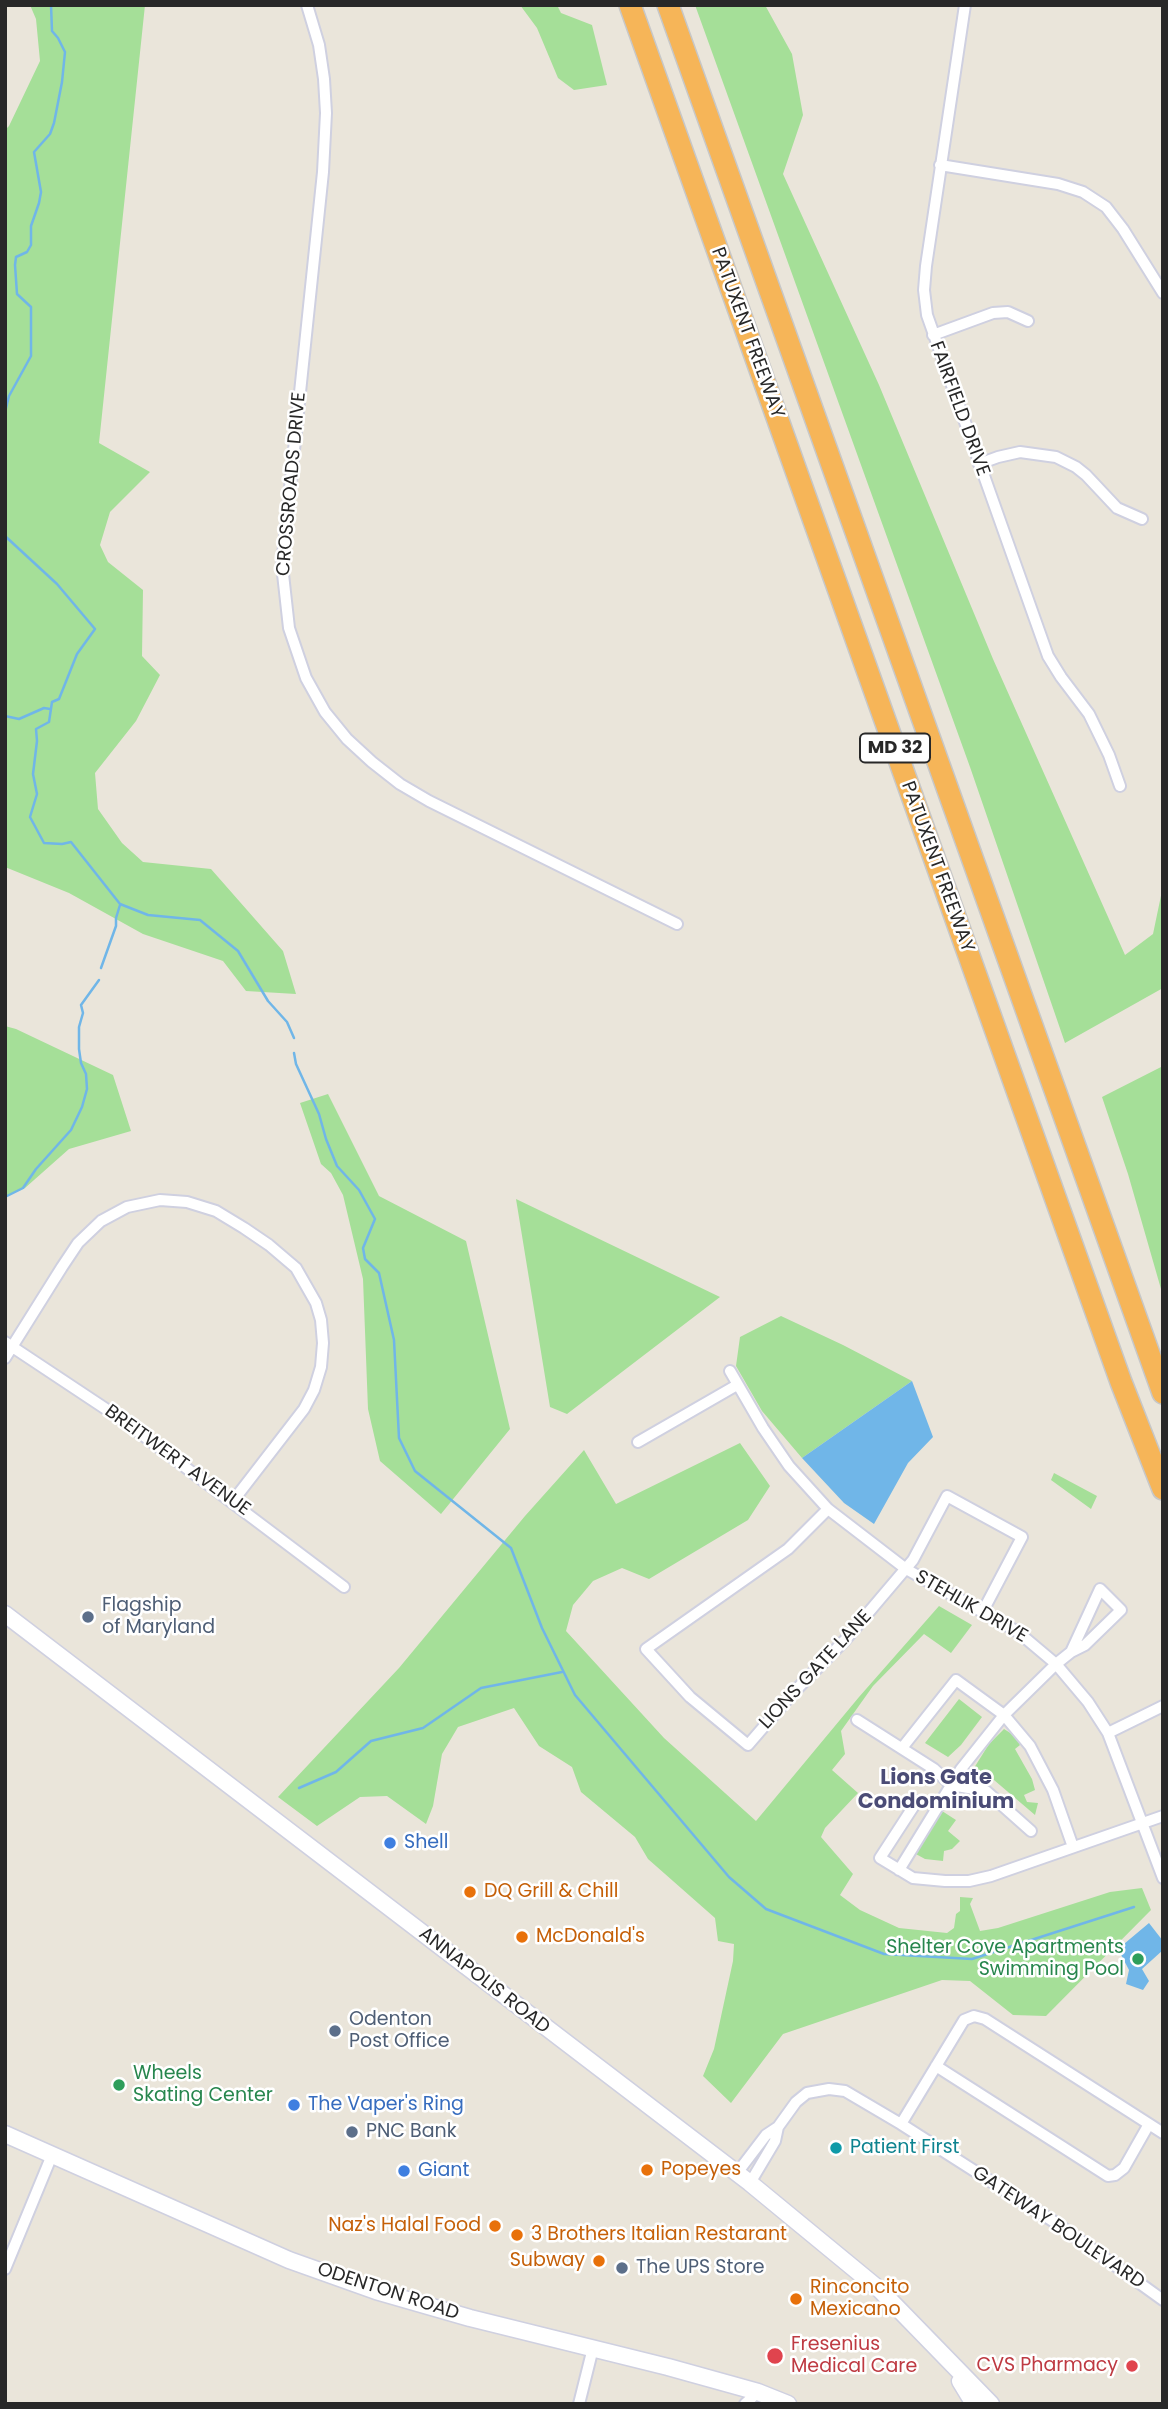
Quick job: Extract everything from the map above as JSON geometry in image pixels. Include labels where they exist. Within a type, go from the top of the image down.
[{"type":"highway","name":"PATUXENT FREEWAY","points":[[630,5],[1116,1369],[1163,1489]]},
{"type":"highway","name":"PATUXENT FREEWAY","points":[[668,5],[1163,1393]]},
{"type":"main road","name":"ANNAPOLIS ROAD","points":[[5,1614],[743,2178],[880,2290],[991,2404]]},
{"type":"main road","name":"ODENTON ROAD","points":[[5,2134],[289,2260],[397,2297],[758,2392],[788,2404]]},
{"type":"main road","name":"ANNAPOLIS ROAD","points":[[950,2363],[974,2404]]},
{"type":"street","name":"CROSSROADS DRIVE","points":[[307,5],[319,45],[326,113],[323,173],[282,565],[289,628],[306,678],[325,712],[347,738],[400,784],[677,924]]},
{"type":"street","name":"FAIRFIELD DRIVE","points":[[965,5],[924,290],[927,315],[1048,656],[1090,714],[1120,786]]},
{"type":"street","points":[[940,165],[1059,184],[1083,191],[1106,207],[1163,293]]},
{"type":"street","points":[[933,335],[993,313],[1008,312],[1028,321]]},
{"type":"street","points":[[979,464],[1020,453],[1056,457],[1086,475],[1117,508],[1142,519]]},
{"type":"street","points":[[5,1358],[9,1344],[78,1243],[101,1221],[127,1207],[160,1200],[187,1202],[216,1210],[269,1245],[296,1268],[316,1303],[323,1343],[321,1367],[314,1390],[304,1409],[233,1501]]},
{"type":"street","name":"BREITWERT AVENUE","points":[[9,1344],[124,1421],[344,1587]]},
{"type":"street","name":"STEHLIK DRIVE","points":[[730,1371],[789,1466],[828,1509],[906,1569],[1018,1632],[1056,1664],[1088,1702],[1108,1734],[1163,1878]]},
{"type":"street","points":[[638,1442],[737,1385]]},
{"type":"street","points":[[906,1569],[947,1496],[1022,1537],[983,1611]]},
{"type":"street","name":"LIONS GATE LANE","points":[[828,1509],[788,1549],[646,1649],[690,1697],[748,1745],[906,1569]]},
{"type":"street","points":[[899,1870],[961,1769],[1004,1715],[1056,1664],[1085,1645],[1121,1610],[1100,1589],[1071,1653]]},
{"type":"street","points":[[902,1748],[956,1680],[1004,1715],[1030,1746],[1053,1790],[1073,1847]]},
{"type":"street","points":[[1108,1734],[1163,1706]]},
{"type":"street","points":[[857,1720],[934,1769],[951,1785],[986,1791],[1031,1830]]},
{"type":"street","points":[[917,1801],[880,1858],[912,1878],[969,1881],[991,1876],[1163,1816]]},
{"type":"street","points":[[901,2124],[964,2020],[974,2016],[985,2018],[1163,2133]]},
{"type":"street","points":[[936,2066],[1108,2176],[1115,2175],[1124,2168],[1149,2124]]},
{"type":"street","name":"GATEWAY BOULEVARD","points":[[743,2178],[766,2135],[778,2127],[796,2102],[807,2093],[829,2089],[845,2091],[1056,2223],[1163,2300]]},
{"type":"street","name":"GATEWAY BOULEVARD","points":[[743,2178],[775,2141],[778,2127]]},
{"type":"street","points":[[5,2269],[52,2155]]},
{"type":"street","points":[[579,2404],[593,2348]]},
{"type":"street","points":[[745,2404],[758,2392]]},
{"type":"green space","points":[[30,5],[145,5],[99,443],[150,472],[110,512],[100,545],[108,562],[143,590],[142,656],[160,675],[136,721],[95,773],[98,809],[122,843],[143,862],[211,869],[283,951],[296,994],[246,991],[223,961],[143,934],[69,893],[5,867],[5,130],[40,61],[36,19]]},
{"type":"green space","points":[[520,5],[557,5],[561,13],[592,25],[607,85],[574,90],[558,78],[537,28]]},
{"type":"green space","points":[[695,5],[765,5],[792,54],[803,115],[783,174],[879,385],[993,659],[1125,955],[1153,934],[1163,886],[1163,988],[1065,1043],[970,767]]},
{"type":"green space","points":[[5,1026],[113,1075],[131,1131],[69,1149],[25,1188],[5,1197]]},
{"type":"green space","points":[[1163,1066],[1163,1296],[1128,1174],[1102,1097]]},
{"type":"green space","points":[[328,1094],[379,1196],[466,1241],[510,1429],[441,1514],[380,1461],[368,1409],[363,1279],[343,1195],[331,1173],[321,1164],[300,1103]]},
{"type":"green space","points":[[516,1199],[720,1297],[567,1414],[550,1407]]},
{"type":"green space","points":[[781,1316],[912,1381],[802,1458],[762,1411],[736,1366],[740,1337]]},
{"type":"green space","points":[[740,1443],[770,1486],[748,1520],[649,1579],[622,1568],[593,1581],[573,1605],[566,1631],[664,1738],[756,1821],[939,1606],[972,1625],[951,1653],[924,1634],[873,1686],[841,1731],[845,1754],[832,1770],[858,1793],[825,1828],[821,1837],[853,1874],[840,1895],[860,1910],[899,1928],[947,1933],[954,1928],[956,1914],[960,1911],[960,1897],[973,1898],[970,1904],[980,1931],[998,1928],[1110,1892],[1142,1888],[1151,1910],[1046,2016],[1013,2015],[970,1981],[942,1980],[783,2034],[731,2103],[703,2076],[714,2049],[733,1961],[734,1944],[718,1941],[715,1918],[648,1859],[635,1837],[581,1792],[572,1767],[539,1746],[514,1708],[458,1727],[442,1754],[433,1806],[426,1824],[387,1796],[360,1797],[317,1826],[278,1797],[399,1668],[525,1516],[584,1450],[616,1504]]},
{"type":"green space","points":[[1054,1473],[1097,1496],[1091,1509],[1051,1480]]},
{"type":"green space","points":[[959,1699],[982,1717],[961,1745],[948,1757],[925,1743]]},
{"type":"green space","points":[[1004,1729],[1015,1736],[1020,1745],[1015,1749],[1032,1779],[1035,1790],[1024,1795],[1027,1802],[1038,1803],[1035,1815],[994,1780],[989,1784],[969,1776],[989,1744]]},
{"type":"green space","points":[[942,1811],[956,1820],[948,1831],[960,1841],[952,1849],[944,1851],[943,1861],[925,1859],[914,1853]]},
{"type":"water","points":[[912,1381],[933,1437],[908,1463],[874,1524],[844,1503],[802,1458]]},
{"type":"water","name":"Shelter Cove Apartments Swimming Pool","points":[[1149,1923],[1163,1941],[1163,1950],[1142,1969],[1149,1981],[1143,1990],[1126,1984],[1129,1970],[1118,1949]]},
{"type":"waterway","points":[[5,412],[9,396],[31,356],[31,307],[17,294],[15,265],[16,257],[27,252],[31,245],[31,226],[41,192],[34,152],[50,134],[62,82],[65,52],[52,31],[51,5]]},
{"type":"waterway","points":[[5,536],[57,584],[95,629],[77,654],[59,699],[52,702],[49,722],[36,729],[33,774],[37,794],[30,817],[44,843],[71,842],[120,904],[148,915],[200,920],[238,951],[268,1001],[287,1022],[294,1038]]},
{"type":"waterway","points":[[5,716],[19,719],[44,708],[50,709]]},
{"type":"waterway","points":[[101,968],[116,926],[120,905]]},
{"type":"waterway","points":[[5,1197],[23,1188],[71,1130],[82,1107],[87,1089],[79,1049],[79,1027],[83,1013],[81,1005],[99,980]]},
{"type":"waterway","points":[[294,1053],[337,1166],[359,1190],[375,1219],[363,1248],[365,1259],[379,1273],[394,1340],[399,1438],[415,1471],[511,1548],[542,1628],[575,1695],[729,1877],[766,1909],[884,1954],[972,1959],[1134,1907]]},
{"type":"waterway","points":[[299,1788],[336,1772],[371,1741],[423,1728],[481,1688],[562,1672]]},
{"type":"place","name":"Flagship of Maryland","points":[[88,1617]]},
{"type":"place","name":"Shell","points":[[390,1843]]},
{"type":"place","name":"DQ Grill & Chill","points":[[470,1892]]},
{"type":"place","name":"McDonald's","points":[[522,1937]]},
{"type":"place","name":"Shelter Cove Apartments Swimming Pool","points":[[1138,1959]]},
{"type":"place","name":"Odenton Post Office","points":[[335,2031]]},
{"type":"place","name":"Wheels Skating Center","points":[[119,2085]]},
{"type":"place","name":"The Vaper's Ring","points":[[294,2105]]},
{"type":"place","name":"PNC Bank","points":[[352,2132]]},
{"type":"place","name":"Patient First","points":[[836,2148]]},
{"type":"place","name":"Popeyes","points":[[647,2170]]},
{"type":"place","name":"Giant","points":[[404,2171]]},
{"type":"place","name":"Naz's Halal Food","points":[[495,2226]]},
{"type":"place","name":"3 Brothers Italian Restarant","points":[[517,2235]]},
{"type":"place","name":"Subway","points":[[599,2261]]},
{"type":"place","name":"The UPS Store","points":[[622,2268]]},
{"type":"place","name":"Rinconcito Mexicano","points":[[796,2299]]},
{"type":"place","name":"Fresenius Medical Care","points":[[775,2356]]},
{"type":"place","name":"CVS Pharmacy","points":[[1132,2366]]},
{"type":"district","name":"Lions Gate Condominium","points":[[936,1791]]}]
